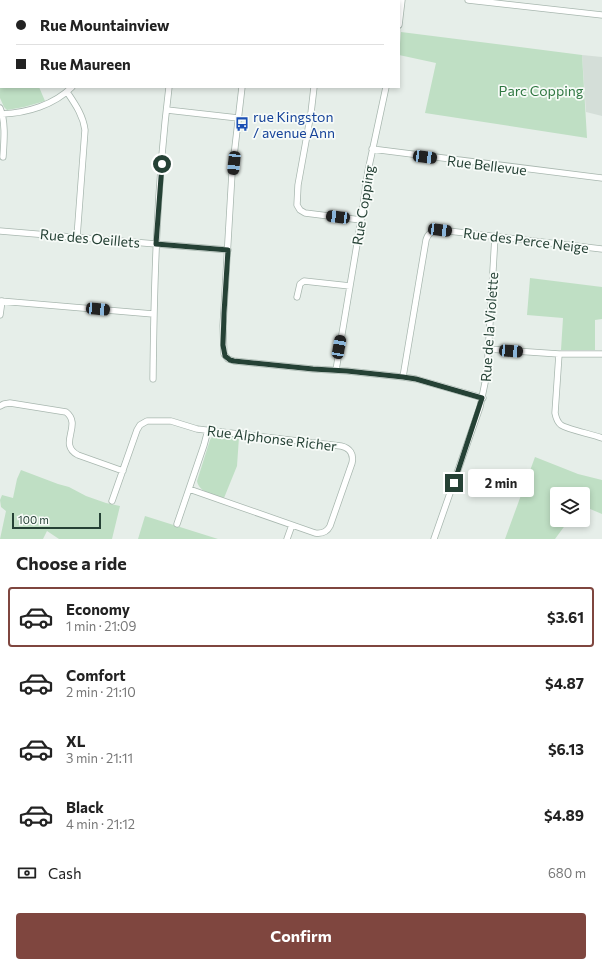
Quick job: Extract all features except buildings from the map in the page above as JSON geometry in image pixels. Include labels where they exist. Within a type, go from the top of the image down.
[{"type":"street","points":[[400,17],[402,0]]},
{"type":"street","points":[[468,0],[602,15]]},
{"type":"street","points":[[3,157],[4,145],[1,111],[19,113],[32,109],[54,100],[71,88]]},
{"type":"street","points":[[153,379],[153,314],[156,244],[170,88]]},
{"type":"street","points":[[242,88],[232,173],[223,334],[224,352],[227,357],[234,361],[416,379],[482,398]]},
{"type":"street","points":[[314,88],[311,113],[299,177],[298,207],[307,213],[361,220]]},
{"type":"street","name":"Rue Copping","points":[[336,370],[361,220],[366,179],[386,88]]},
{"type":"street","points":[[67,92],[80,112],[85,130],[77,237]]},
{"type":"street","points":[[167,110],[238,118]]},
{"type":"street","name":"Rue Bellevue","points":[[372,150],[602,178]]},
{"type":"street","name":"Rue des Oeillets","points":[[0,230],[228,250]]},
{"type":"street","name":"Rue des Perce Neige","points":[[403,377],[426,240],[429,234],[434,230],[602,249]]},
{"type":"street","name":"Rue de la Violette","points":[[434,539],[469,440],[482,398],[486,378],[495,236]]},
{"type":"street","points":[[297,297],[300,284],[303,281],[350,286]]},
{"type":"street","points":[[0,315],[1,301],[153,314]]},
{"type":"street","points":[[488,350],[559,354],[602,354]]},
{"type":"street","points":[[559,354],[555,413],[557,420],[563,426],[602,438]]},
{"type":"street","points":[[0,406],[10,403],[66,412],[70,416],[72,422],[69,443],[73,451],[78,455],[123,471]]},
{"type":"street","name":"Rue Alphonse Richer","points":[[112,501],[138,428],[143,422],[172,421],[194,429],[341,446],[346,447],[351,451],[353,457],[328,530],[319,534],[189,489]]},
{"type":"street","points":[[177,524],[208,430]]},
{"type":"street","points":[[287,539],[292,525]]},
{"type":"shaded area","points":[[582,55],[602,57],[602,116],[586,112]]},
{"type":"green space","name":"Parc Copping","points":[[401,32],[582,55],[587,138],[425,113],[436,63],[400,55]]},
{"type":"green space","points":[[0,88],[39,88],[45,101],[7,110],[0,98]]},
{"type":"green space","points":[[530,278],[602,287],[602,319],[595,320],[595,350],[561,350],[563,318],[527,315]]},
{"type":"green space","points":[[217,435],[239,437],[237,466],[224,498],[204,491],[198,485],[197,481],[210,440],[212,437]]},
{"type":"green space","points":[[535,457],[578,474],[602,480],[602,514],[590,509],[590,487],[550,487],[550,527],[564,527],[555,539],[505,539]]},
{"type":"green space","points":[[21,470],[69,487],[86,496],[120,506],[112,539],[59,539],[47,531],[43,539],[0,539],[6,511],[1,507],[0,500],[2,495],[13,498],[17,479]]},
{"type":"green space","points":[[145,516],[218,539],[138,539]]},
{"type":"place","name":"rue Kingston / avenue Ann","points":[[242,124]]},
{"type":"route","points":[[162,164],[156,244],[228,250],[223,334],[224,354],[230,360],[234,361],[416,379],[482,398],[454,483]]}]
